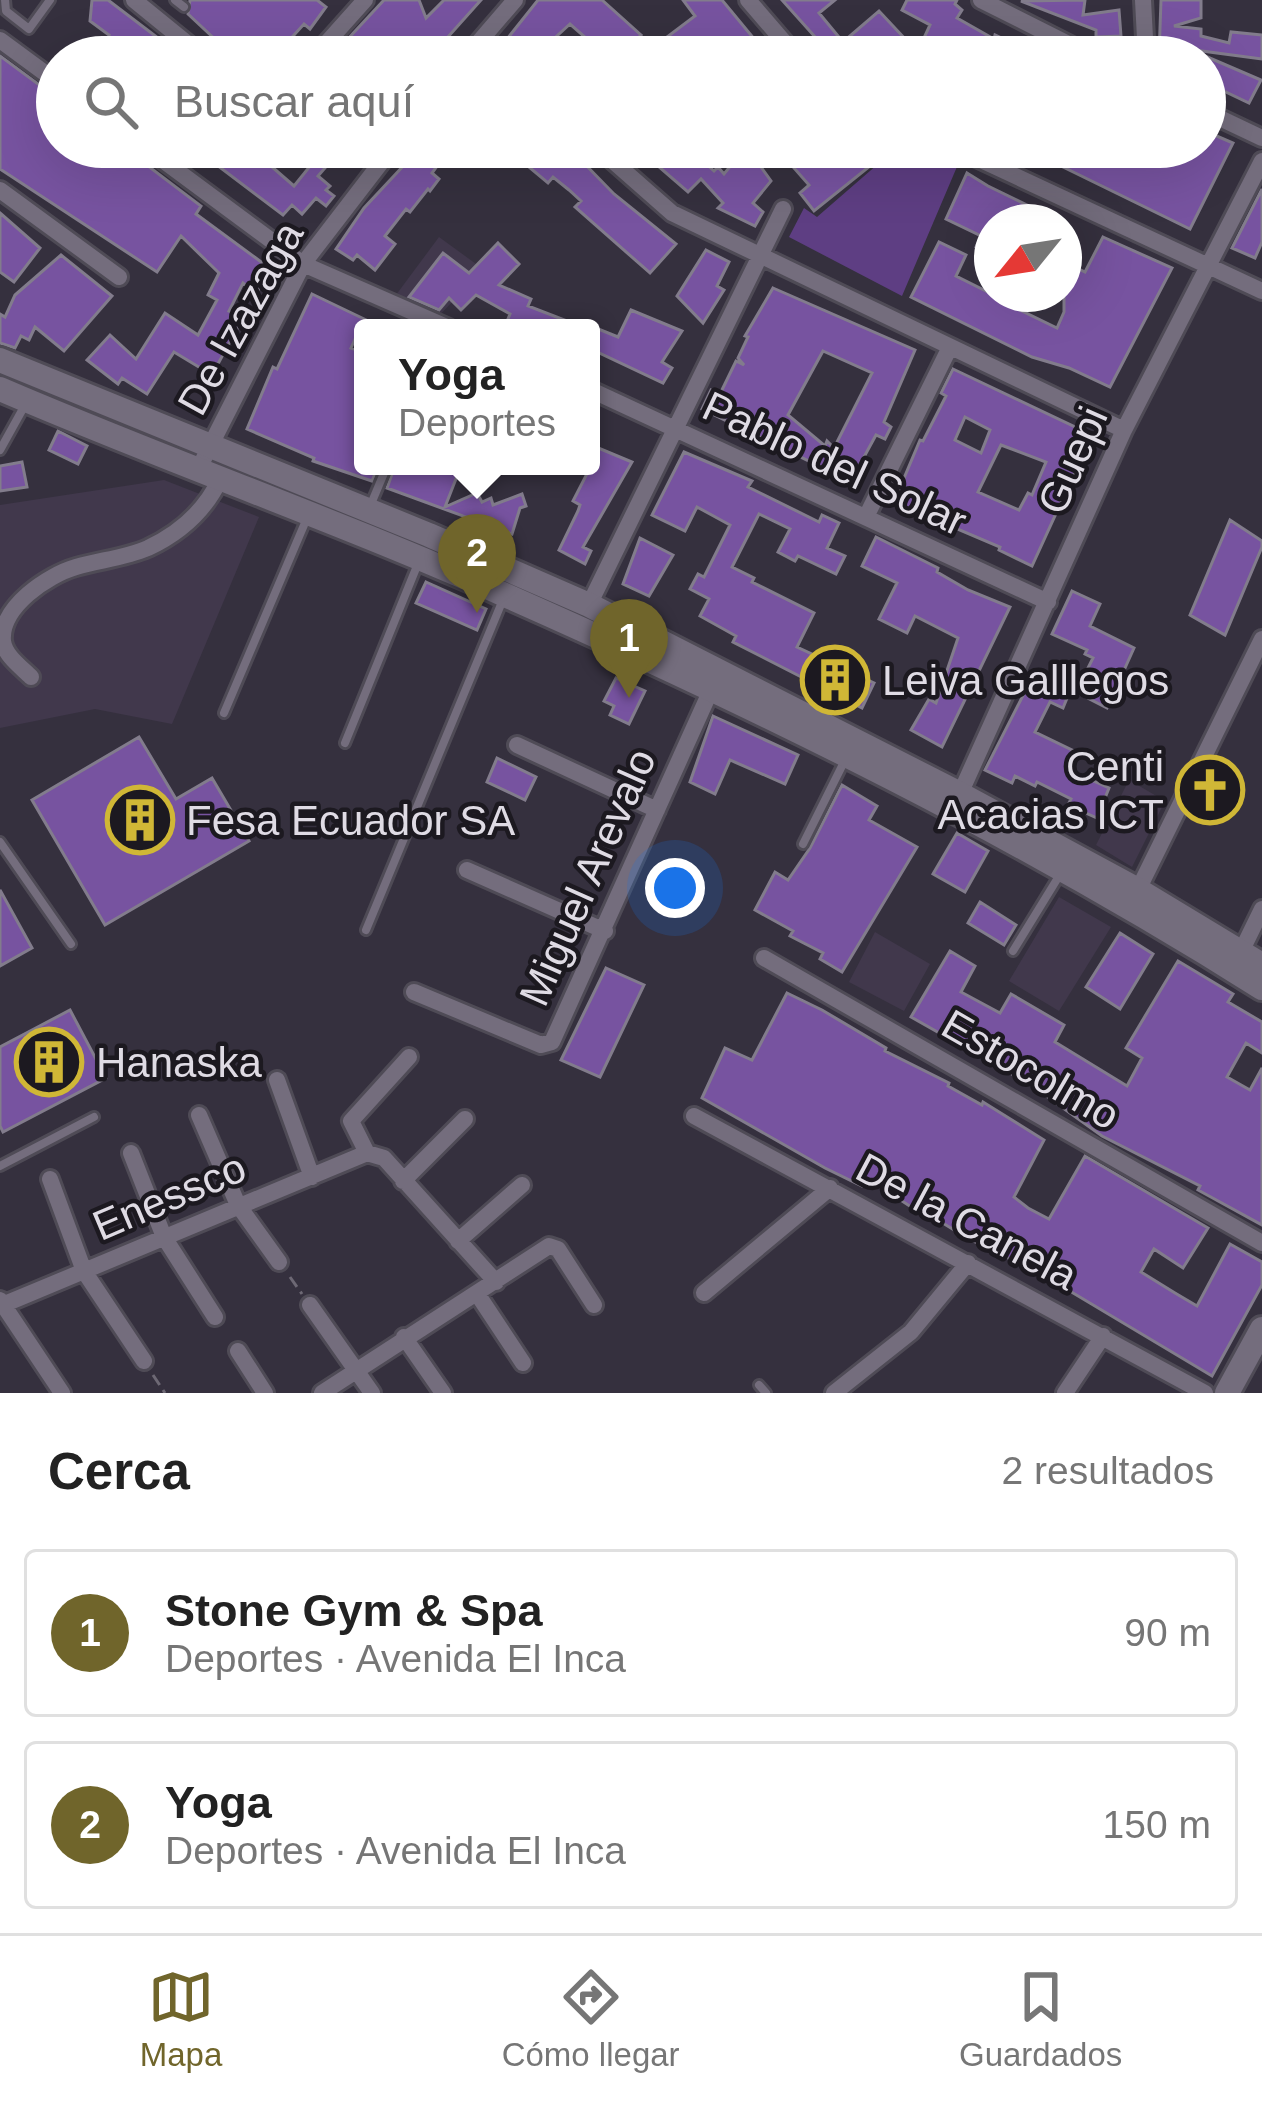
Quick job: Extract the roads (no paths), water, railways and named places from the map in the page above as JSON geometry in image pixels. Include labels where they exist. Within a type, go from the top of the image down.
[{"type":"main road","points":[[0,360],[308,516],[715,680],[960,794],[1134,898],[1252,959]]},
{"type":"main road","points":[[0,389],[209,465],[368,511],[590,605],[847,757],[1063,870],[1134,898],[1262,988]]},
{"type":"main road","points":[[1228,1393],[1262,1329]]},
{"type":"street","points":[[134,0],[179,36]]},
{"type":"street","points":[[333,36],[365,0]]},
{"type":"street","points":[[484,36],[514,0]]},
{"type":"street","points":[[748,0],[779,36]]},
{"type":"street","points":[[981,0],[1052,36]]},
{"type":"street","points":[[1143,0],[1145,36]]},
{"type":"street","points":[[0,40],[36,67]]},
{"type":"street","points":[[1226,121],[1262,137]]},
{"type":"street","name":"Guepi","points":[[960,794],[1124,430],[1262,161]]},
{"type":"street","points":[[173,168],[303,264],[428,319]]},
{"type":"street","name":"De Izazaga","points":[[31,677],[5,649],[5,621],[23,598],[56,574],[149,547],[209,502],[209,465],[303,264],[371,168]]},
{"type":"street","points":[[621,168],[672,213],[1124,430]]},
{"type":"street","points":[[998,168],[1262,291]]},
{"type":"street","points":[[0,190],[118,277]]},
{"type":"street","points":[[590,605],[783,209]]},
{"type":"street","points":[[866,517],[950,347]]},
{"type":"street","name":"Pablo del Solar","points":[[600,394],[1048,602]]},
{"type":"street","points":[[1134,898],[1262,639]]},
{"type":"street","name":"Miguel Arevalo","points":[[414,992],[548,1045],[605,931],[715,680]]},
{"type":"street","points":[[518,745],[657,810]]},
{"type":"street","points":[[467,870],[605,931]]},
{"type":"street","points":[[1252,959],[1262,910]]},
{"type":"street","name":"Estocolmo","points":[[764,958],[1262,1243]]},
{"type":"street","points":[[409,1057],[351,1121],[367,1153],[384,1158],[496,1282]]},
{"type":"street","points":[[277,1080],[312,1177]]},
{"type":"street","points":[[199,1115],[238,1205],[279,1262]]},
{"type":"street","name":"De la Canela","points":[[694,1116],[1205,1393]]},
{"type":"street","points":[[403,1181],[465,1119]]},
{"type":"street","points":[[131,1153],[164,1237],[215,1317]]},
{"type":"street","name":"Enessco","points":[[1,1303],[367,1153]]},
{"type":"street","points":[[50,1179],[84,1271],[143,1361]]},
{"type":"street","points":[[458,1241],[522,1185]]},
{"type":"street","points":[[704,1293],[830,1188]]},
{"type":"street","points":[[322,1393],[554,1246],[594,1305]]},
{"type":"street","points":[[834,1393],[911,1332],[968,1263]]},
{"type":"street","points":[[478,1295],[523,1363]]},
{"type":"street","points":[[1,1303],[62,1393]]},
{"type":"street","points":[[310,1305],[372,1393]]},
{"type":"street","points":[[1065,1393],[1103,1336]]},
{"type":"street","points":[[404,1337],[443,1393]]},
{"type":"street","points":[[238,1351],[266,1393]]},
{"type":"lane","points":[[5,0],[6,11],[29,29],[50,0]]},
{"type":"lane","points":[[0,450],[27,401]]},
{"type":"lane","points":[[368,511],[383,475]]},
{"type":"lane","points":[[224,713],[308,516]]},
{"type":"lane","points":[[345,742],[420,559]]},
{"type":"lane","points":[[365,930],[505,595]]},
{"type":"lane","points":[[803,844],[847,757]]},
{"type":"lane","points":[[0,842],[71,944]]},
{"type":"lane","points":[[1013,951],[1063,870]]},
{"type":"lane","points":[[0,1166],[94,1117]]},
{"type":"place","name":"Yoga","points":[[477,613]]},
{"type":"place","name":"Leiva Galllegos","points":[[835,680]]},
{"type":"place","name":"Stone Gym & Spa","points":[[629,698]]},
{"type":"place","name":"Centi Acacias ICT","points":[[1210,790]]},
{"type":"place","name":"Fesa Ecuador SA","points":[[140,820]]},
{"type":"place","name":"Hanaska","points":[[49,1062]]}]
